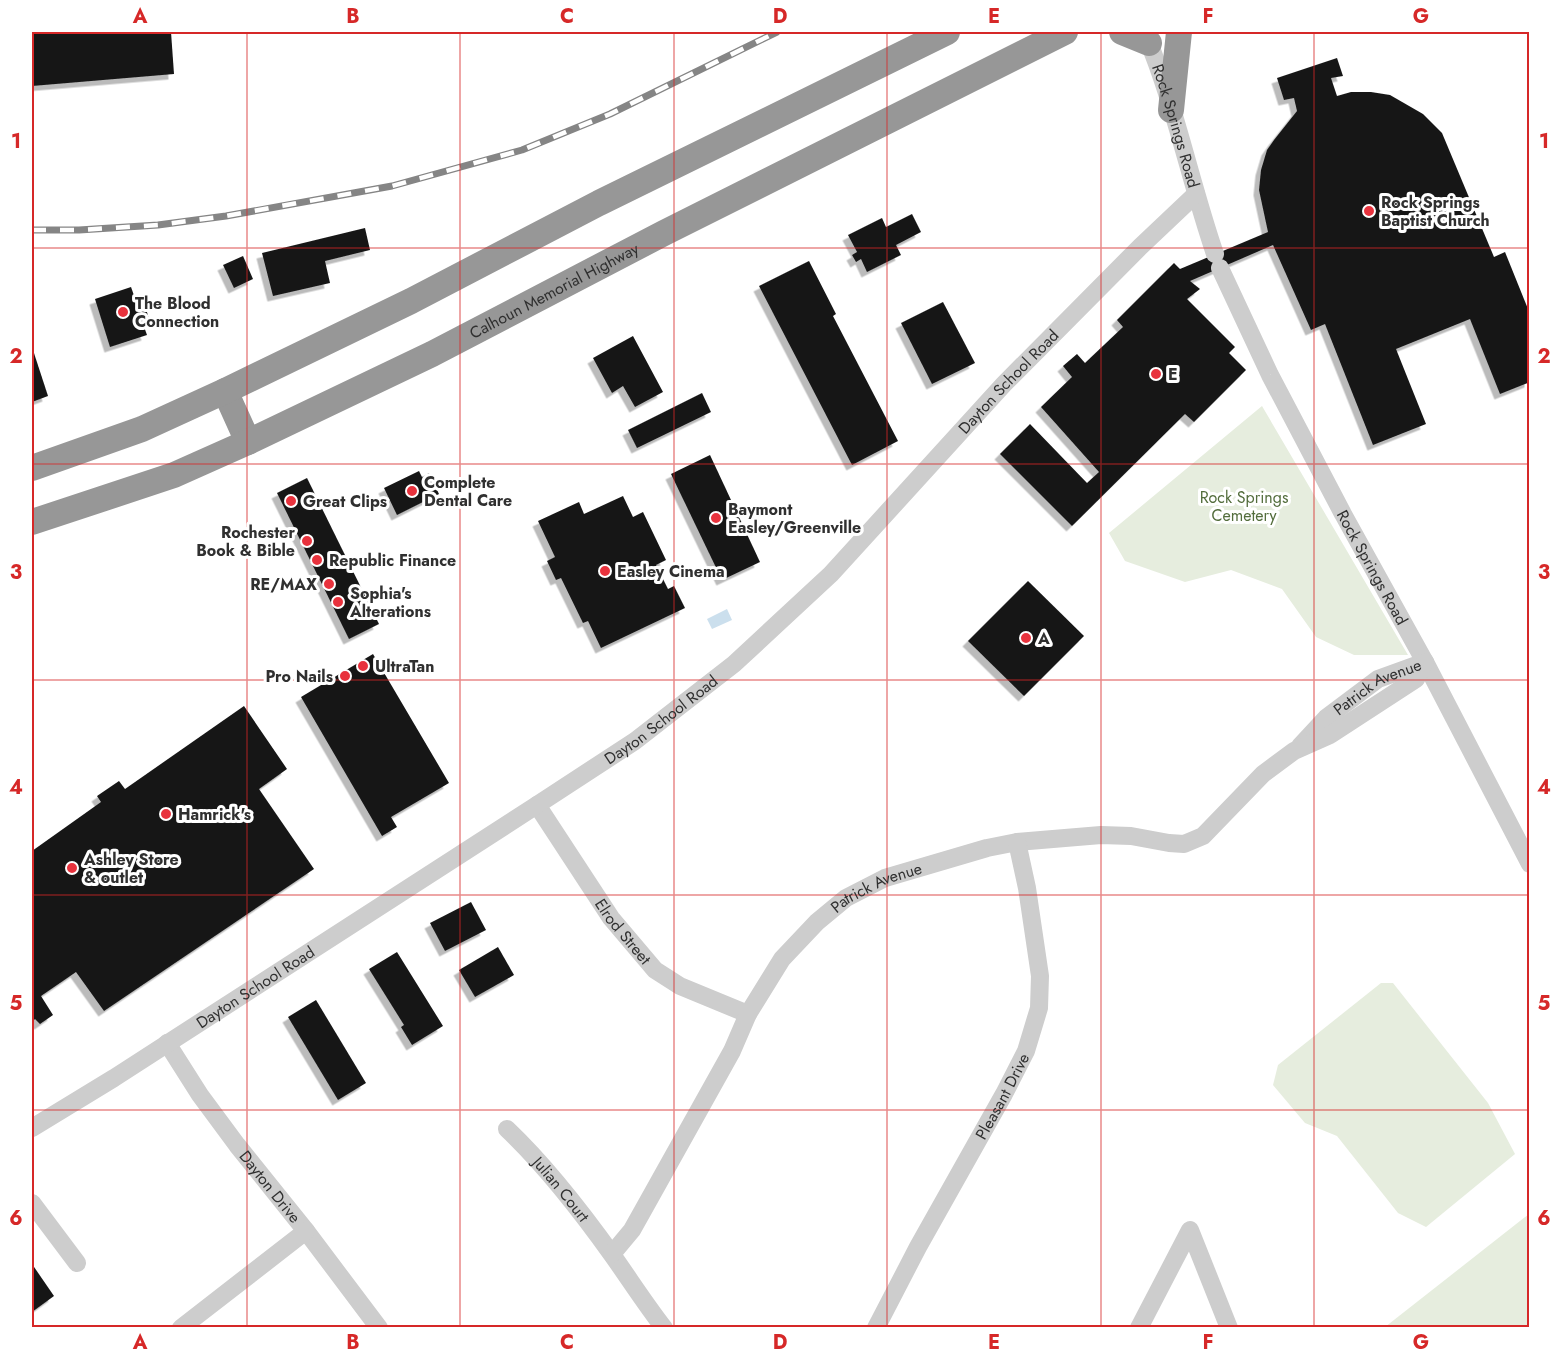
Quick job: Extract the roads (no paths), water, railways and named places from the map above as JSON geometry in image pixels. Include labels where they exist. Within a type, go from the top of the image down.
[{"type":"highway","points":[[32,468],[142,429],[225,391],[411,301],[620,193],[947,32]]},
{"type":"highway","name":"Calhoun Memorial Highway","points":[[32,522],[174,475],[248,442],[441,349],[664,233],[1065,32]]},
{"type":"highway","points":[[1122,32],[1147,37]]},
{"type":"highway","points":[[1171,110],[1179,32]]},
{"type":"highway","points":[[225,391],[248,442]]},
{"type":"street","name":"Rock Springs Road","points":[[1147,37],[1218,261],[1270,375],[1343,514],[1425,662],[1530,864]]},
{"type":"street","name":"Dayton School Road","points":[[32,1128],[114,1078],[634,741],[734,664],[831,574],[1004,384],[1196,194]]},
{"type":"street","name":"Patrick Avenue","points":[[612,1254],[632,1230],[732,1051],[748,1014],[782,959],[818,922],[846,898],[885,878],[987,848],[1017,842],[1101,835],[1131,836],[1184,844],[1203,836],[1263,774],[1294,752],[1330,735],[1416,679],[1425,662]]},
{"type":"street","name":"Elrod Street","points":[[537,805],[611,918],[656,970],[680,986],[748,1014]]},
{"type":"street","name":"Pleasant Drive","points":[[876,1328],[1026,1051],[1039,1008],[1040,976],[1028,888],[1017,842]]},
{"type":"street","name":"Dayton Drive","points":[[167,1043],[206,1104],[379,1328]]},
{"type":"street","name":"Julian Court","points":[[507,1129],[547,1173],[612,1254]]},
{"type":"street","points":[[32,1203],[77,1263]]},
{"type":"street","points":[[1139,1328],[1191,1230],[1229,1328]]},
{"type":"street","points":[[181,1328],[306,1231]]},
{"type":"street","points":[[612,1254],[664,1328]]},
{"type":"water","points":[[727,609],[732,620],[712,629],[707,619]]},
{"type":"railway","points":[[32,230],[79,230],[158,225],[226,216],[392,186],[522,150],[610,114],[777,32]]},
{"type":"place","name":"Rock Springs Baptist Church","points":[[1369,211]]},
{"type":"place","name":"The Blood Connection","points":[[123,312]]},
{"type":"place","name":"E","points":[[1156,374]]},
{"type":"place","name":"Complete Dental Care","points":[[412,491]]},
{"type":"place","name":"Great Clips","points":[[291,501]]},
{"type":"place","name":"Baymont Easley/Greenville","points":[[716,518]]},
{"type":"place","name":"Rochester Book & Bible","points":[[307,541]]},
{"type":"place","name":"Republic Finance","points":[[317,560]]},
{"type":"place","name":"Easley Cinema","points":[[605,571]]},
{"type":"place","name":"RE/MAX","points":[[329,584]]},
{"type":"place","name":"Sophia's Alterations","points":[[338,602]]},
{"type":"place","name":"A","points":[[1026,638]]},
{"type":"place","name":"UltraTan","points":[[363,666]]},
{"type":"place","name":"Pro Nails","points":[[345,676]]},
{"type":"place","name":"Hamrick's","points":[[166,814]]},
{"type":"place","name":"Ashley Store & outlet","points":[[72,868]]},
{"type":"park label","name":"Rock Springs Cemetery","points":[[1244,506]]}]
